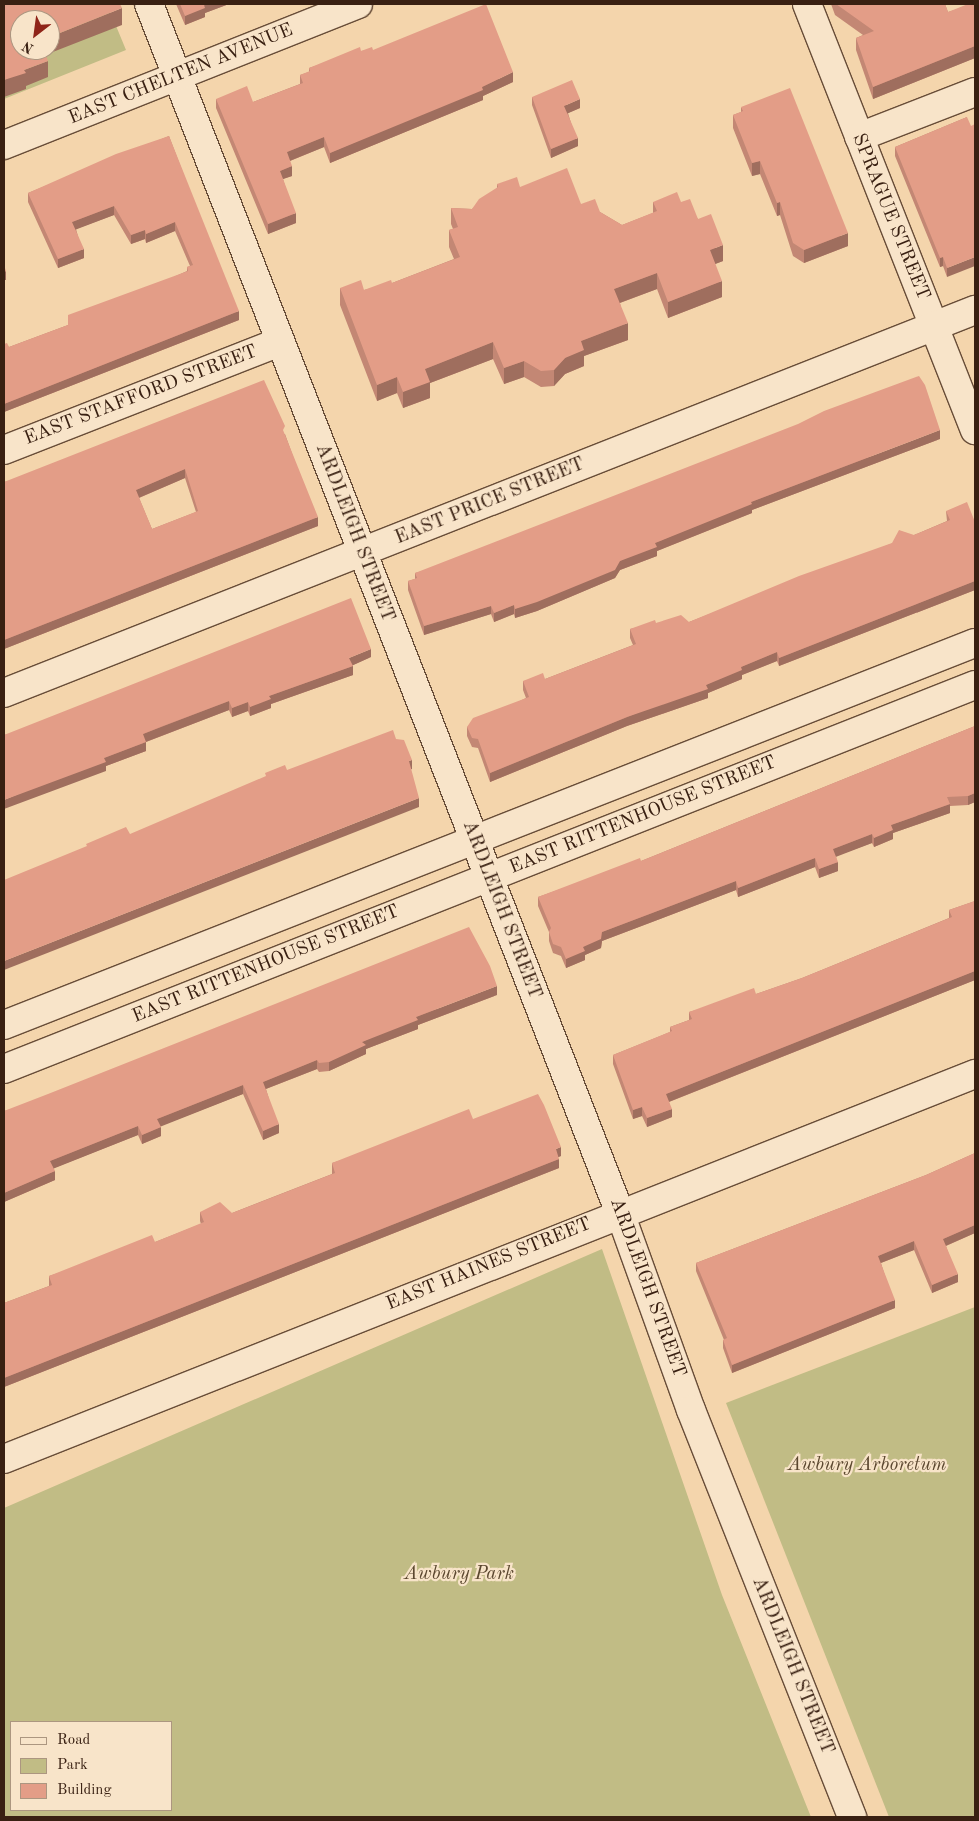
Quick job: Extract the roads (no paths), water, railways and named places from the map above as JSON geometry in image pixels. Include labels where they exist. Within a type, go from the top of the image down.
[{"type":"street","name":"ARDLEIGH STREET","points":[[149,4],[472,839],[620,1213],[691,1410],[852,1817]]},
{"type":"street","name":"EAST CHELTEN AVENUE","points":[[4,145],[358,4]]},
{"type":"street","name":"SPRAGUE STREET","points":[[807,4],[975,430]]},
{"type":"street","points":[[859,137],[975,92]]},
{"type":"street","name":"EAST PRICE STREET","points":[[4,693],[975,310]]},
{"type":"street","name":"EAST STAFFORD STREET","points":[[4,450],[279,342]]},
{"type":"street","name":"EAST RITTENHOUSE STREET","points":[[4,1024],[975,643]]},
{"type":"street","name":"EAST RITTENHOUSE STREET","points":[[4,1069],[975,685]]},
{"type":"street","name":"EAST HAINES STREET","points":[[4,1459],[620,1213],[975,1074]]},
{"type":"park label","name":"Awbury Arboretum","points":[[867,1466]]},
{"type":"park label","name":"Awbury Park","points":[[459,1575]]}]
